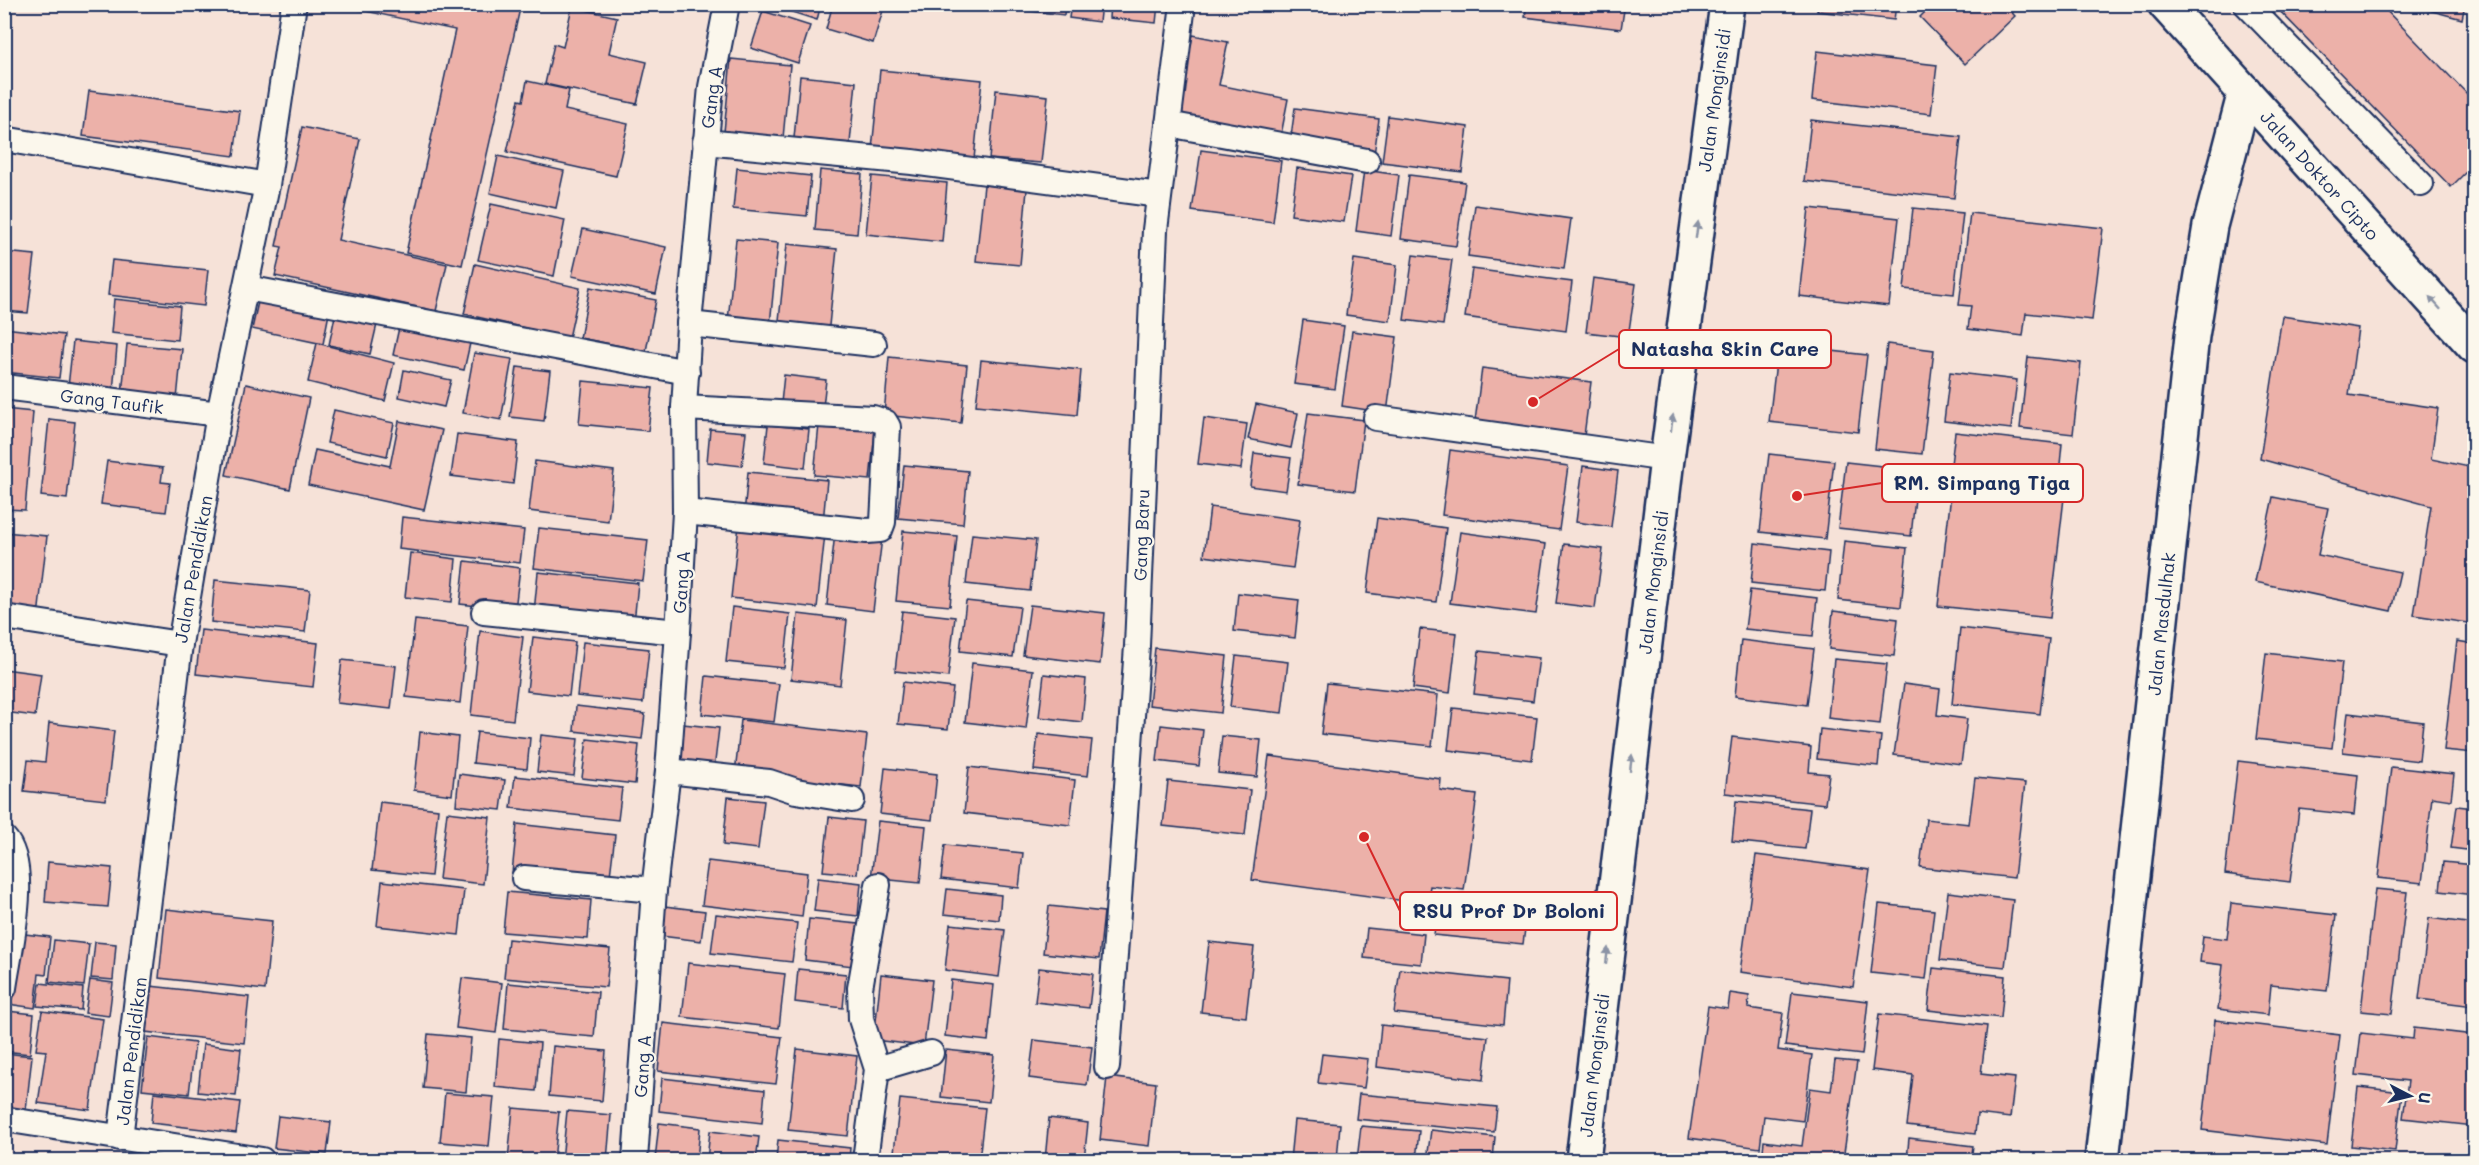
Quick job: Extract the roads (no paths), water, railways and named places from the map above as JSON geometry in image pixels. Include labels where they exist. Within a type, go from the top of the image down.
[{"type":"street","name":"Jalan Pendidikan","points":[[120,1137],[180,644],[219,414],[267,185],[294,4]]},
{"type":"street","name":"Gang A","points":[[635,1161],[654,890],[668,771],[678,632],[685,512],[684,408],[689,324],[711,87],[727,4]]},
{"type":"street","name":"Gang Baru","points":[[1107,1067],[1137,646],[1147,363],[1159,195],[1183,4]]},
{"type":"street","name":"Jalan Monginsidi","points":[[1583,1161],[1667,459],[1727,4]]},
{"type":"street","name":"Jalan Doktor Cipto","points":[[2165,4],[2475,346]]},
{"type":"street","points":[[2246,4],[2421,184]]},
{"type":"street","name":"Jalan Masdulhak","points":[[2102,1161],[2192,336],[2210,226],[2245,92]]},
{"type":"street","points":[[1168,124],[1367,161]]},
{"type":"street","points":[[4,139],[267,185]]},
{"type":"street","points":[[705,142],[912,162],[1159,195]]},
{"type":"street","points":[[247,288],[687,372]]},
{"type":"street","points":[[689,324],[874,344]]},
{"type":"street","name":"Gang Taufik","points":[[4,387],[219,414]]},
{"type":"street","points":[[684,408],[873,418],[885,422],[888,428],[884,522],[880,530],[867,531],[685,512]]},
{"type":"street","points":[[1376,418],[1667,459]]},
{"type":"street","points":[[484,612],[678,632]]},
{"type":"street","points":[[4,617],[180,644]]},
{"type":"street","points":[[668,771],[769,782],[796,791],[852,800]]},
{"type":"street","points":[[4,838],[12,846],[17,869],[16,899],[4,988]]},
{"type":"street","points":[[524,878],[654,890]]},
{"type":"street","points":[[865,1161],[877,1069],[864,1032],[860,1003],[878,885]]},
{"type":"street","points":[[877,1069],[931,1053]]},
{"type":"street","points":[[4,1119],[262,1161]]},
{"type":"place","name":"Natasha Skin Care","points":[[1533,402]]},
{"type":"place","name":"RM. Simpang Tiga","points":[[1797,496]]},
{"type":"place","name":"RSU Prof Dr Boloni","points":[[1364,837]]}]
